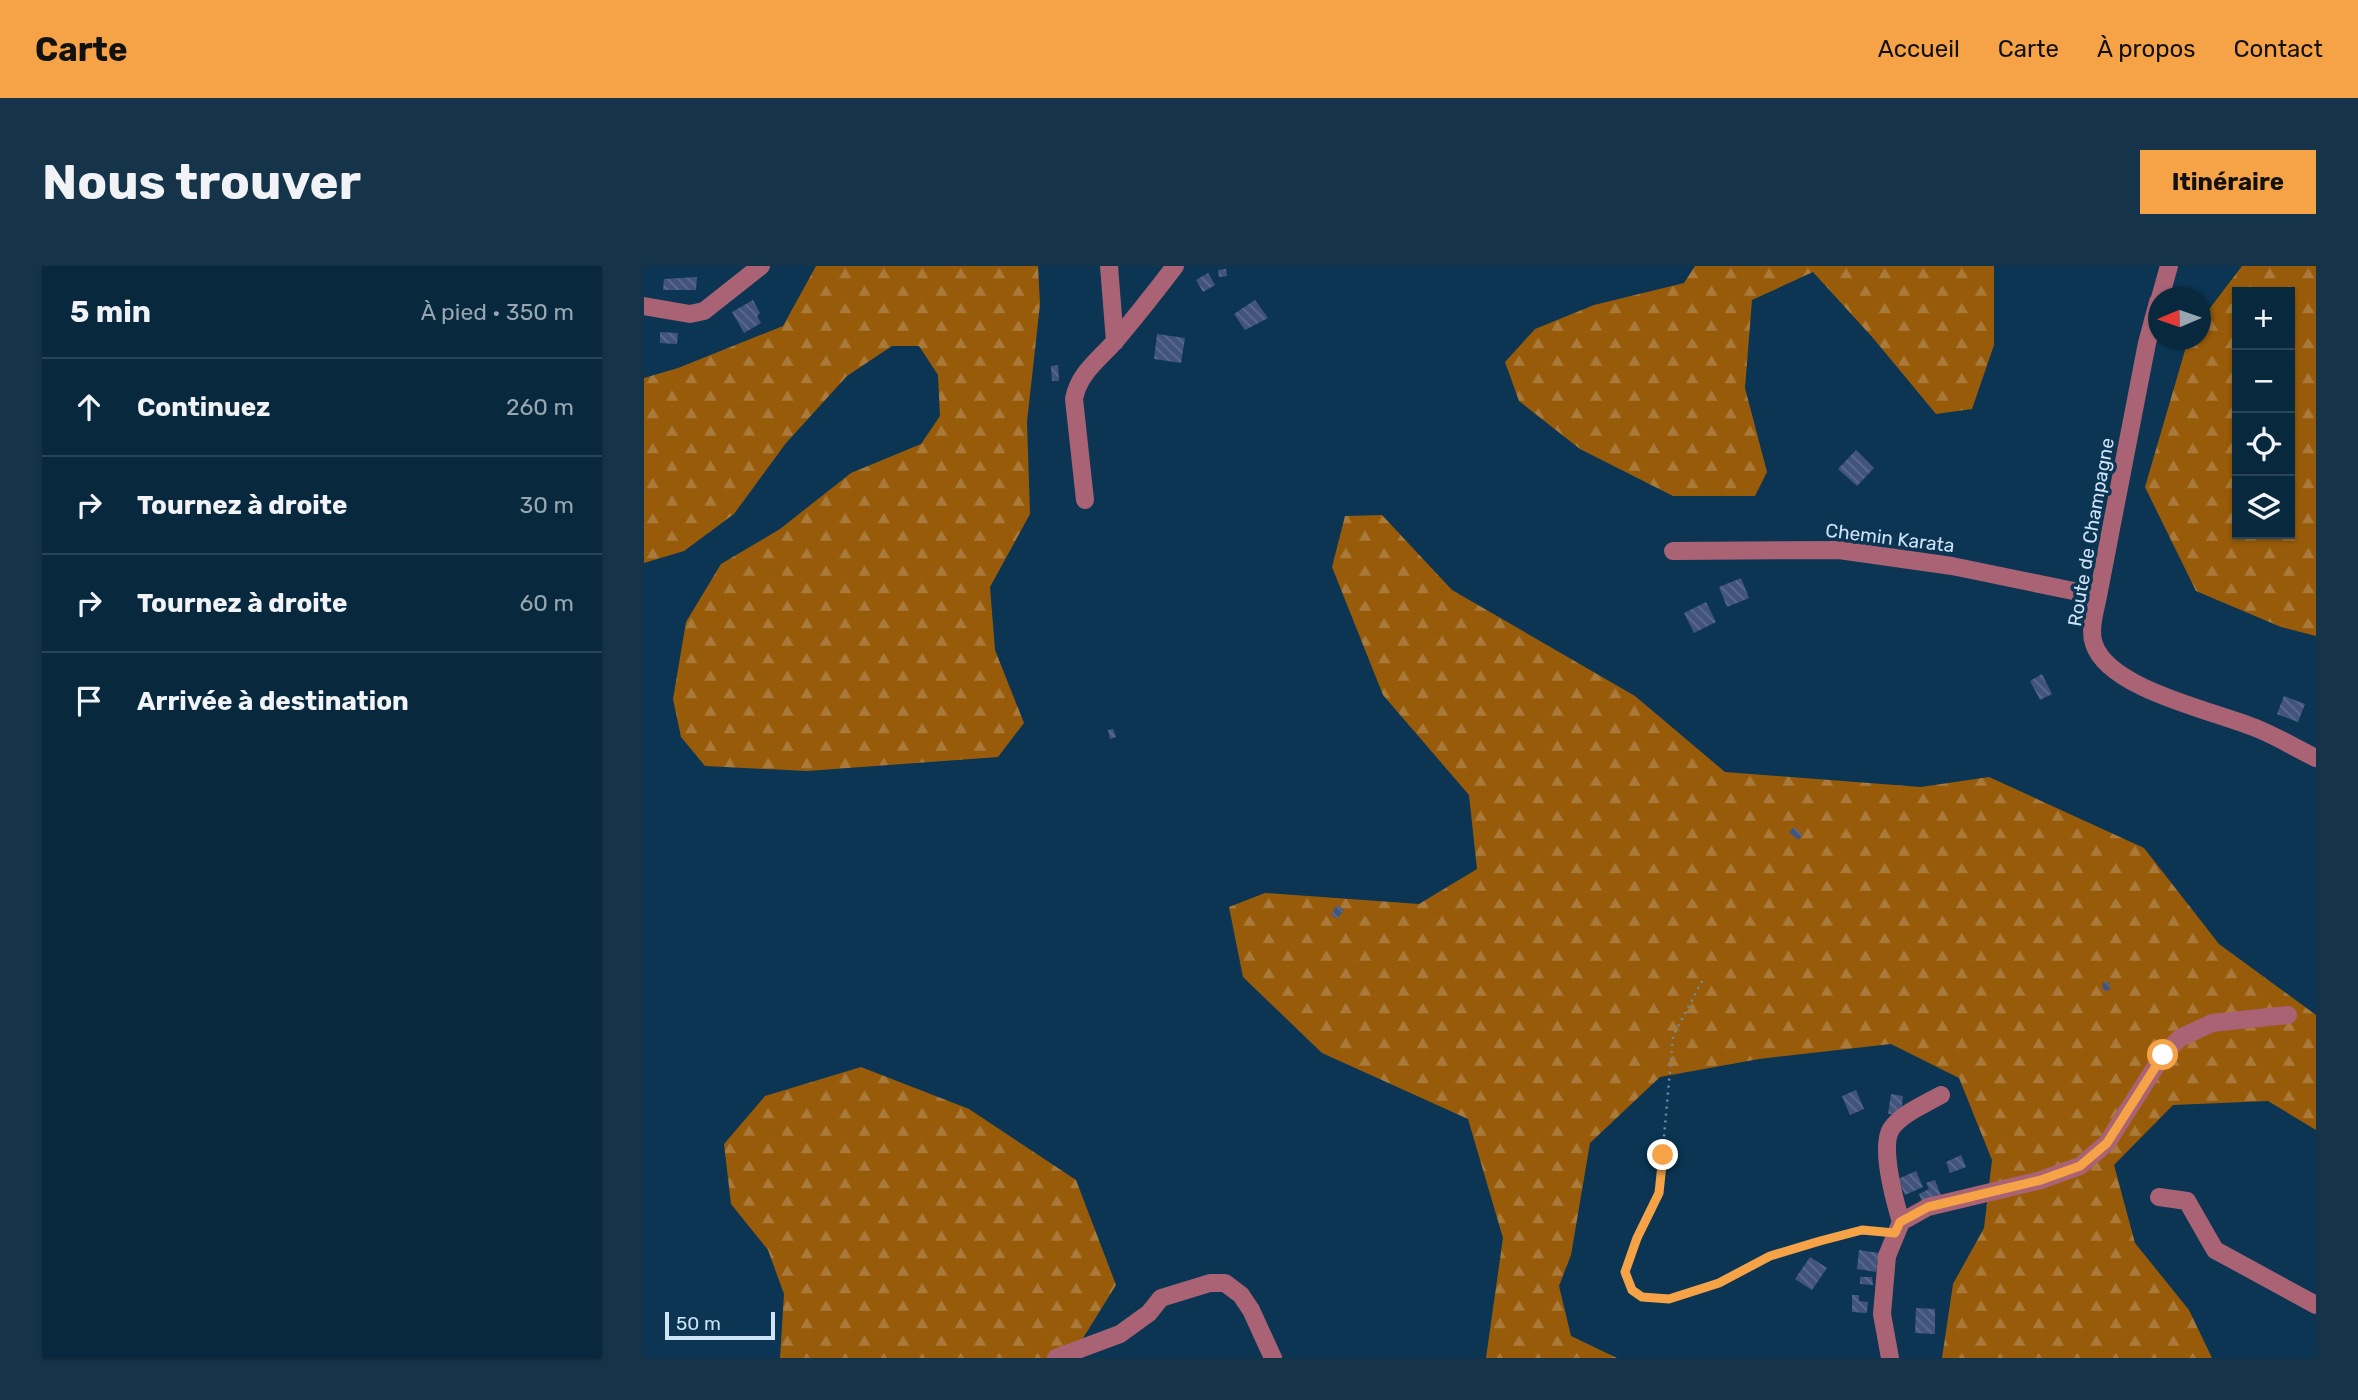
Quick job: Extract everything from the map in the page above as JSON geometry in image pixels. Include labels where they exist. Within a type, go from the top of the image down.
[{"type":"street","points":[[644,306],[690,314],[704,311],[761,266]]},
{"type":"street","points":[[1109,266],[1115,342]]},
{"type":"street","points":[[1085,500],[1074,400],[1077,386],[1085,371],[1115,342],[1175,266]]},
{"type":"street","name":"Route de Champagne","points":[[2163,287],[2169,266]]},
{"type":"street","name":"Route de Champagne","points":[[2148,340],[2092,629],[2094,644],[2113,672],[2143,687],[2259,729],[2316,758]]},
{"type":"street","name":"Chemin Karata","points":[[1674,551],[1839,550],[1952,566],[2098,596]]},
{"type":"street","points":[[1898,1227],[1928,1207],[2041,1180],[2080,1166],[2107,1143],[2163,1055],[2180,1038],[2212,1023],[2288,1015]]},
{"type":"street","points":[[1890,1358],[1882,1314],[1887,1256],[1898,1227],[1887,1138],[1892,1127],[1902,1119],[1941,1095]]},
{"type":"street","points":[[2159,1197],[2187,1201],[2215,1250],[2316,1305]]},
{"type":"street","points":[[1056,1358],[1120,1334],[1149,1312],[1161,1298],[1210,1283],[1225,1283],[1241,1294],[1273,1358]]},
{"type":"path","points":[[1702,981],[1673,1036],[1659,1193],[1637,1238],[1625,1272],[1632,1290],[1642,1297],[1669,1299],[1719,1283],[1770,1256],[1862,1230],[1898,1227]]},
{"type":"green space","points":[[816,266],[1038,266],[1040,304],[1027,422],[1030,514],[990,587],[995,650],[1024,723],[998,757],[807,771],[705,766],[681,737],[673,699],[686,622],[721,564],[780,529],[851,473],[921,444],[940,416],[938,375],[919,346],[892,346],[847,376],[786,443],[734,514],[684,551],[644,563],[644,378],[678,368],[783,326]]},
{"type":"green space","points":[[1695,266],[1994,266],[1994,345],[1972,409],[1936,414],[1873,338],[1813,272],[1752,300],[1745,388],[1767,472],[1755,496],[1673,496],[1580,449],[1519,401],[1505,362],[1535,329],[1594,305],[1684,283]]},
{"type":"green space","points":[[2242,266],[2316,266],[2316,636],[2281,627],[2196,591],[2145,487],[2185,350],[2211,350],[2211,307]]},
{"type":"green space","points":[[1382,515],[1452,590],[1635,696],[1725,772],[1921,787],[1989,777],[2144,848],[2219,944],[2316,1015],[2316,1130],[2268,1101],[2173,1105],[2114,1165],[2135,1243],[2189,1310],[2212,1358],[1942,1358],[1953,1284],[1984,1228],[1992,1160],[1959,1078],[1891,1044],[1759,1059],[1660,1077],[1590,1143],[1571,1255],[1559,1286],[1571,1336],[1617,1358],[1486,1358],[1503,1238],[1468,1119],[1322,1053],[1243,977],[1229,907],[1265,893],[1419,904],[1477,869],[1469,795],[1383,695],[1332,567],[1345,516]]},
{"type":"green space","points":[[861,1067],[969,1109],[1076,1180],[1116,1285],[1075,1351],[1061,1358],[780,1358],[784,1294],[768,1250],[731,1204],[724,1144],[765,1096]]},
{"type":"building","points":[[1226,269],[1227,276],[1219,277],[1218,270]]},
{"type":"building","points":[[1208,273],[1215,285],[1203,292],[1196,280]]},
{"type":"building","points":[[697,277],[696,290],[663,290],[664,279]]},
{"type":"building","points":[[753,300],[760,313],[757,316],[761,323],[744,333],[732,312]]},
{"type":"building","points":[[1255,300],[1268,318],[1245,330],[1234,314]]},
{"type":"building","points":[[660,332],[678,333],[677,344],[660,343]]},
{"type":"building","points":[[1157,334],[1185,338],[1181,363],[1154,359]]},
{"type":"building","points":[[1058,365],[1059,381],[1052,381],[1051,366]]},
{"type":"building","points":[[1856,450],[1874,468],[1857,486],[1838,469]]},
{"type":"building","points":[[1741,578],[1749,598],[1727,607],[1719,587]]},
{"type":"building","points":[[1706,602],[1716,622],[1694,633],[1684,613]]},
{"type":"building","points":[[2042,674],[2052,694],[2040,700],[2030,681]]},
{"type":"building","points":[[2284,696],[2305,704],[2298,722],[2277,714]]},
{"type":"building","points":[[1113,729],[1116,737],[1110,739],[1108,730]]},
{"type":"building","points":[[1793,827],[1802,834],[1799,840],[1789,833]]},
{"type":"building","points":[[1337,905],[1344,910],[1337,919],[1331,914]]},
{"type":"building","points":[[2109,982],[2110,990],[2103,991],[2102,983]]},
{"type":"building","points":[[1856,1090],[1864,1109],[1850,1115],[1842,1096]]},
{"type":"building","points":[[1891,1094],[1903,1096],[1901,1115],[1888,1114]]},
{"type":"building","points":[[1961,1155],[1966,1167],[1950,1173],[1946,1162]]},
{"type":"building","points":[[1916,1171],[1923,1187],[1905,1195],[1898,1179]]},
{"type":"building","points":[[1935,1180],[1942,1198],[1924,1206],[1919,1194],[1929,1189],[1926,1183]]},
{"type":"building","points":[[1859,1250],[1879,1253],[1876,1272],[1857,1269]]},
{"type":"building","points":[[1810,1257],[1827,1268],[1812,1290],[1795,1279]]},
{"type":"building","points":[[1860,1277],[1872,1277],[1873,1285],[1860,1284]]},
{"type":"building","points":[[1852,1295],[1859,1295],[1859,1301],[1868,1302],[1867,1313],[1852,1312]]},
{"type":"building","points":[[1916,1308],[1935,1309],[1935,1334],[1915,1333]]},
{"type":"route","points":[[1663,1155],[1659,1193],[1637,1238],[1625,1272],[1632,1290],[1642,1297],[1669,1299],[1719,1283],[1770,1256],[1862,1230],[1895,1233],[1900,1222],[1928,1207],[2041,1180],[2080,1166],[2107,1143],[2163,1055]]}]
